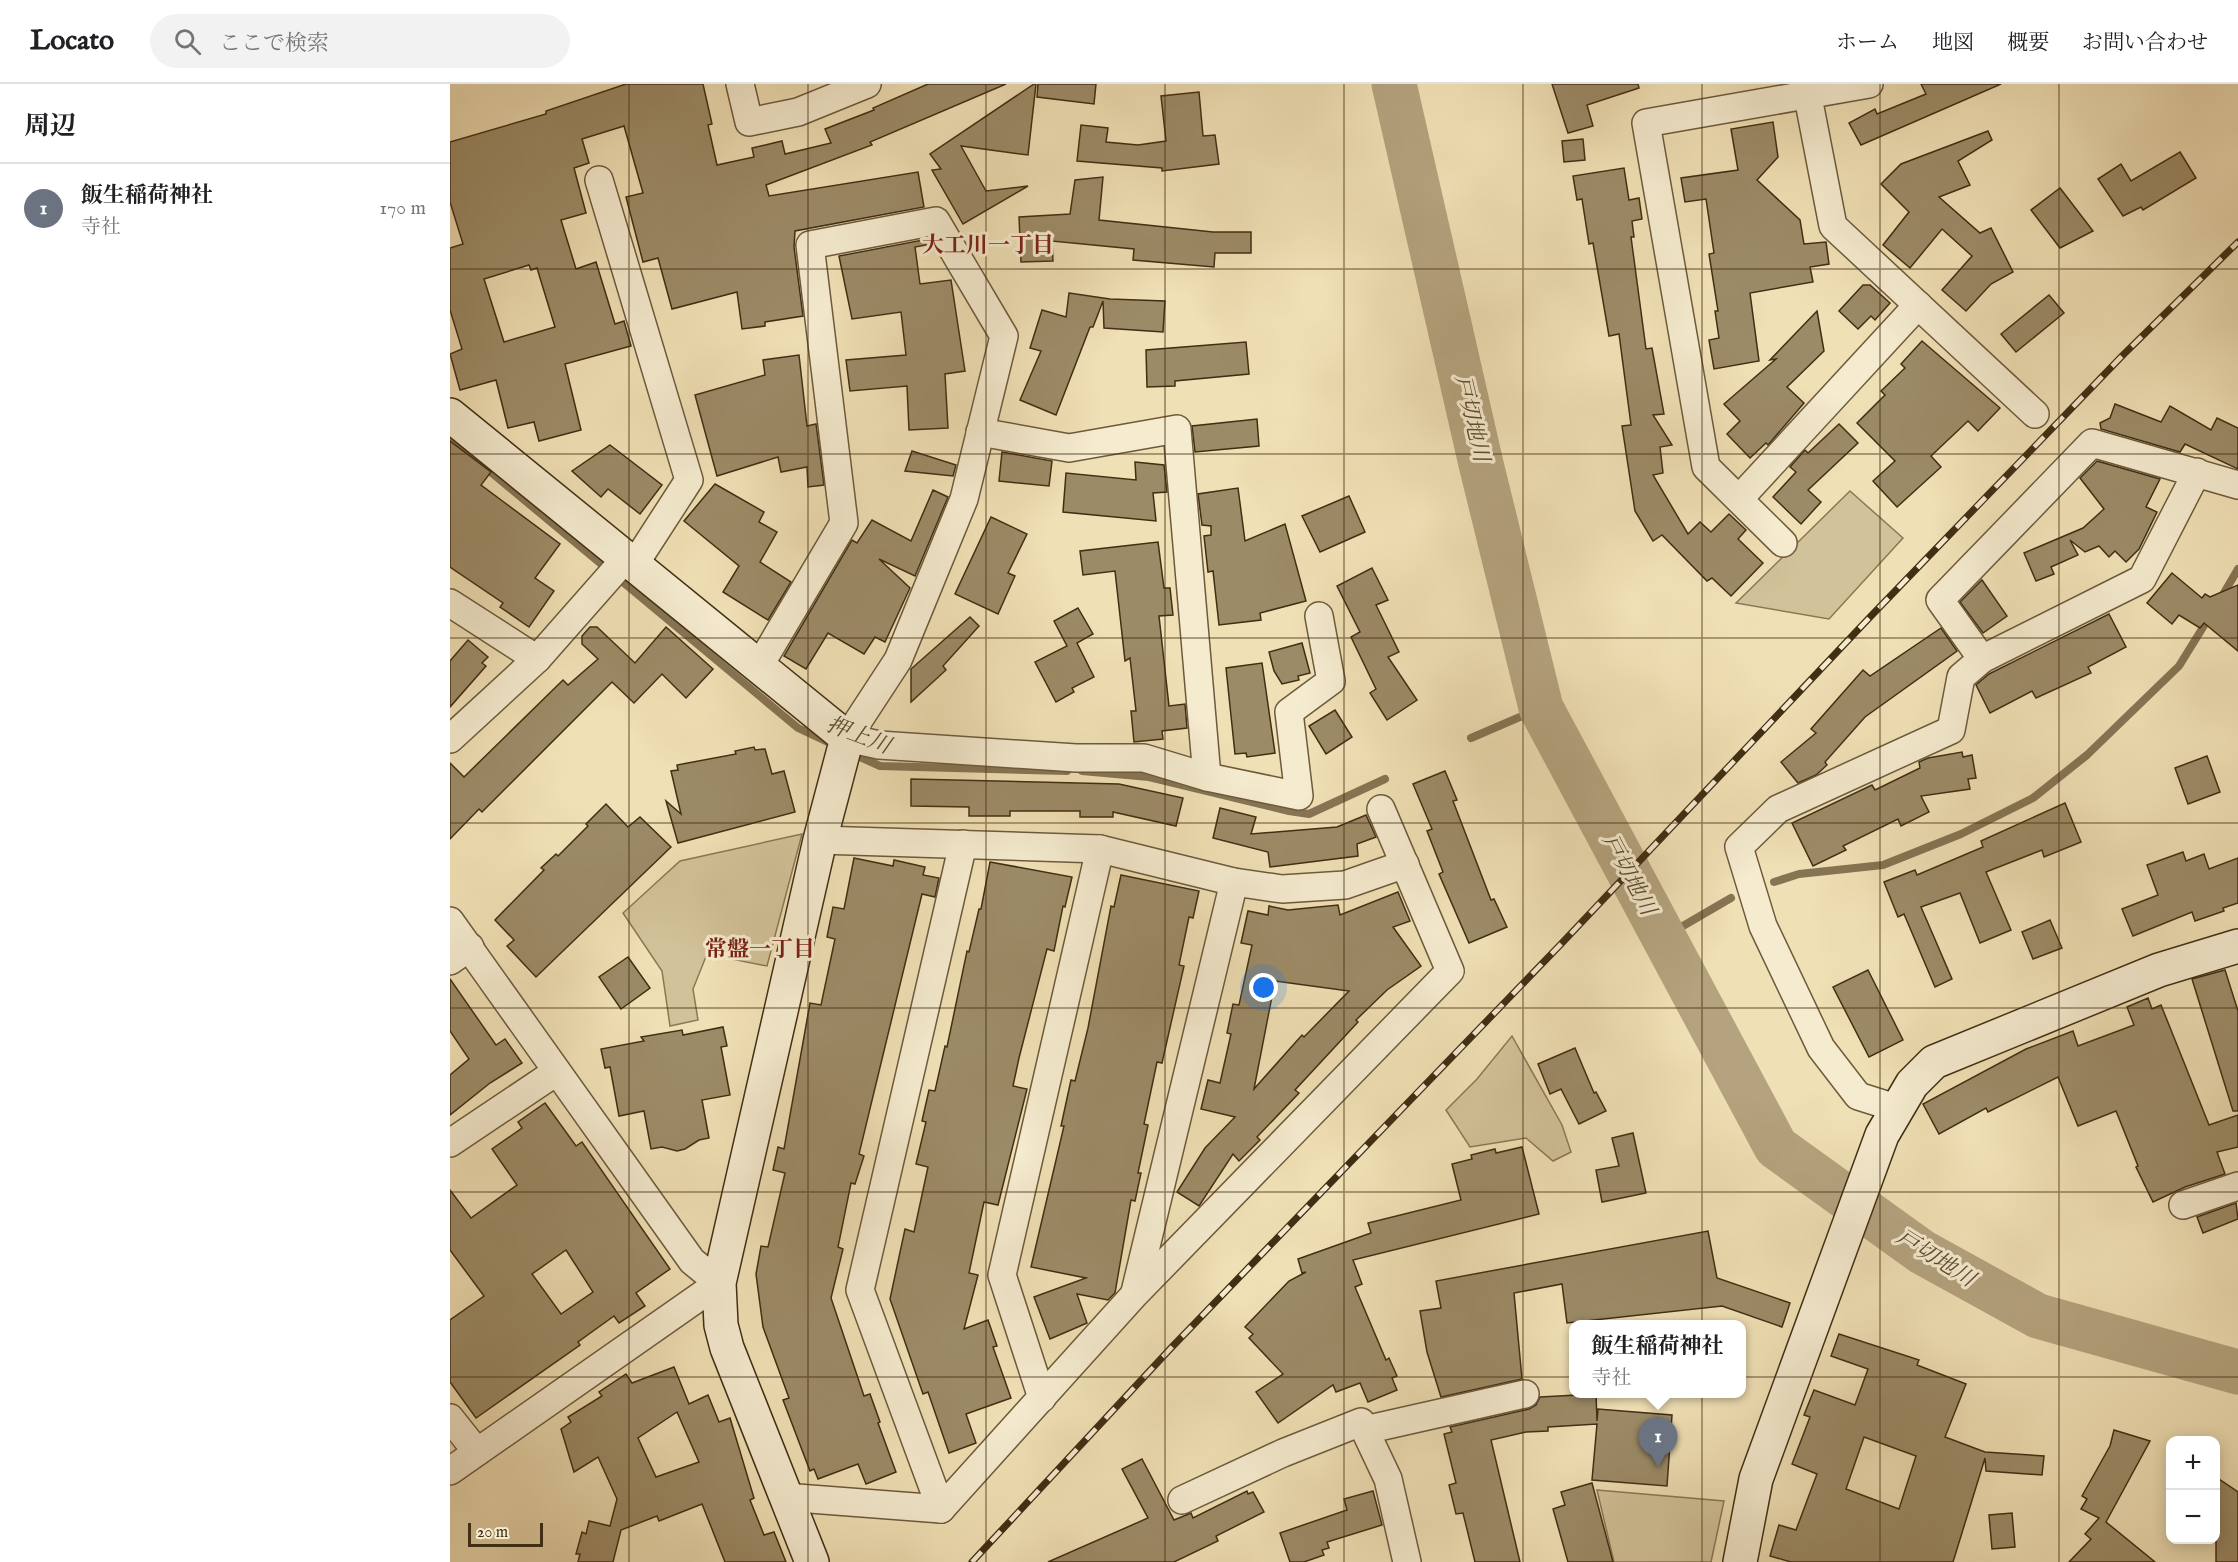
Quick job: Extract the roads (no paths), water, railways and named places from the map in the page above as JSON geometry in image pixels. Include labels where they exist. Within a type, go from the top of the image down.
[{"type":"street","points":[[740,84],[749,122],[798,112],[867,84]]},
{"type":"street","points":[[1783,543],[1706,467],[1646,123],[1808,97],[1869,84]]},
{"type":"street","points":[[1808,97],[1833,226],[2035,414]]},
{"type":"street","points":[[450,739],[537,659],[630,561],[689,480],[599,180]]},
{"type":"street","points":[[758,668],[844,523],[810,245],[936,220],[1004,336],[964,499],[898,660],[847,738],[820,840],[719,1284],[721,1325],[727,1348],[784,1497],[812,1562]]},
{"type":"street","points":[[1739,499],[1918,305]]},
{"type":"street","points":[[450,415],[758,668],[847,738],[879,745],[1007,754],[1076,758],[1144,758],[1208,777],[1299,796],[1289,712],[1331,681],[1319,616]]},
{"type":"street","points":[[980,432],[1069,448],[1177,429],[1208,777]]},
{"type":"street","points":[[1982,659],[1940,600],[2092,443],[2238,485]]},
{"type":"street","points":[[1889,1122],[1858,1096],[1821,1048],[1763,926],[1739,847],[1778,809],[1951,730],[1961,677],[1982,659],[2142,579],[2197,472]]},
{"type":"street","points":[[450,603],[537,659]]},
{"type":"street","points":[[941,1509],[1135,1294],[1450,971],[1381,809]]},
{"type":"street","points":[[820,840],[1100,849],[1234,882],[1282,889],[1345,885],[1405,864]]},
{"type":"street","points":[[941,1509],[860,1290],[963,844]]},
{"type":"street","points":[[1042,1398],[1002,1275],[1100,849]]},
{"type":"street","points":[[1135,1294],[1234,882]]},
{"type":"street","points":[[450,921],[460,954],[556,1072],[693,1261],[719,1284]]},
{"type":"street","points":[[1740,1562],[1756,1479],[1889,1122],[1912,1084],[1934,1062],[2159,970],[2238,946]]},
{"type":"street","points":[[450,1143],[556,1072]]},
{"type":"street","points":[[2183,1205],[2238,1186]]},
{"type":"street","points":[[450,1471],[719,1284]]},
{"type":"street","points":[[1365,1430],[1525,1394]]},
{"type":"street","points":[[450,1418],[477,1452]]},
{"type":"street","points":[[1182,1500],[1283,1453],[1361,1422],[1388,1479],[1407,1562]]},
{"type":"street","points":[[784,1497],[941,1509]]},
{"type":"waterway","name":"戸切地川","points":[[1394,84],[1481,464],[1541,708],[1776,1147],[1922,1252],[2038,1316],[2238,1372]]},
{"type":"waterway","name":"押上川","points":[[450,438],[798,728],[832,744]]},
{"type":"waterway","points":[[2221,598],[2238,569]]},
{"type":"waterway","points":[[1774,882],[1799,874],[1883,865],[1961,834],[2033,798],[2087,755],[2179,666],[2210,616]]},
{"type":"waterway","name":"押上川","points":[[1471,738],[1541,708]]},
{"type":"waterway","name":"押上川","points":[[851,753],[880,766],[1067,771]]},
{"type":"waterway","name":"押上川","points":[[1082,771],[1149,777],[1309,814],[1385,779]]},
{"type":"waterway","points":[[1664,937],[1731,898]]},
{"type":"railway","points":[[972,1562],[1171,1348],[1562,943],[1871,616],[2123,355],[2238,242]]},
{"type":"place","name":"飯生稲荷神社","points":[[1658,1467]]},
{"type":"district","name":"大工川一丁目","points":[[988,244]]},
{"type":"district","name":"常盤一丁目","points":[[760,948]]}]
